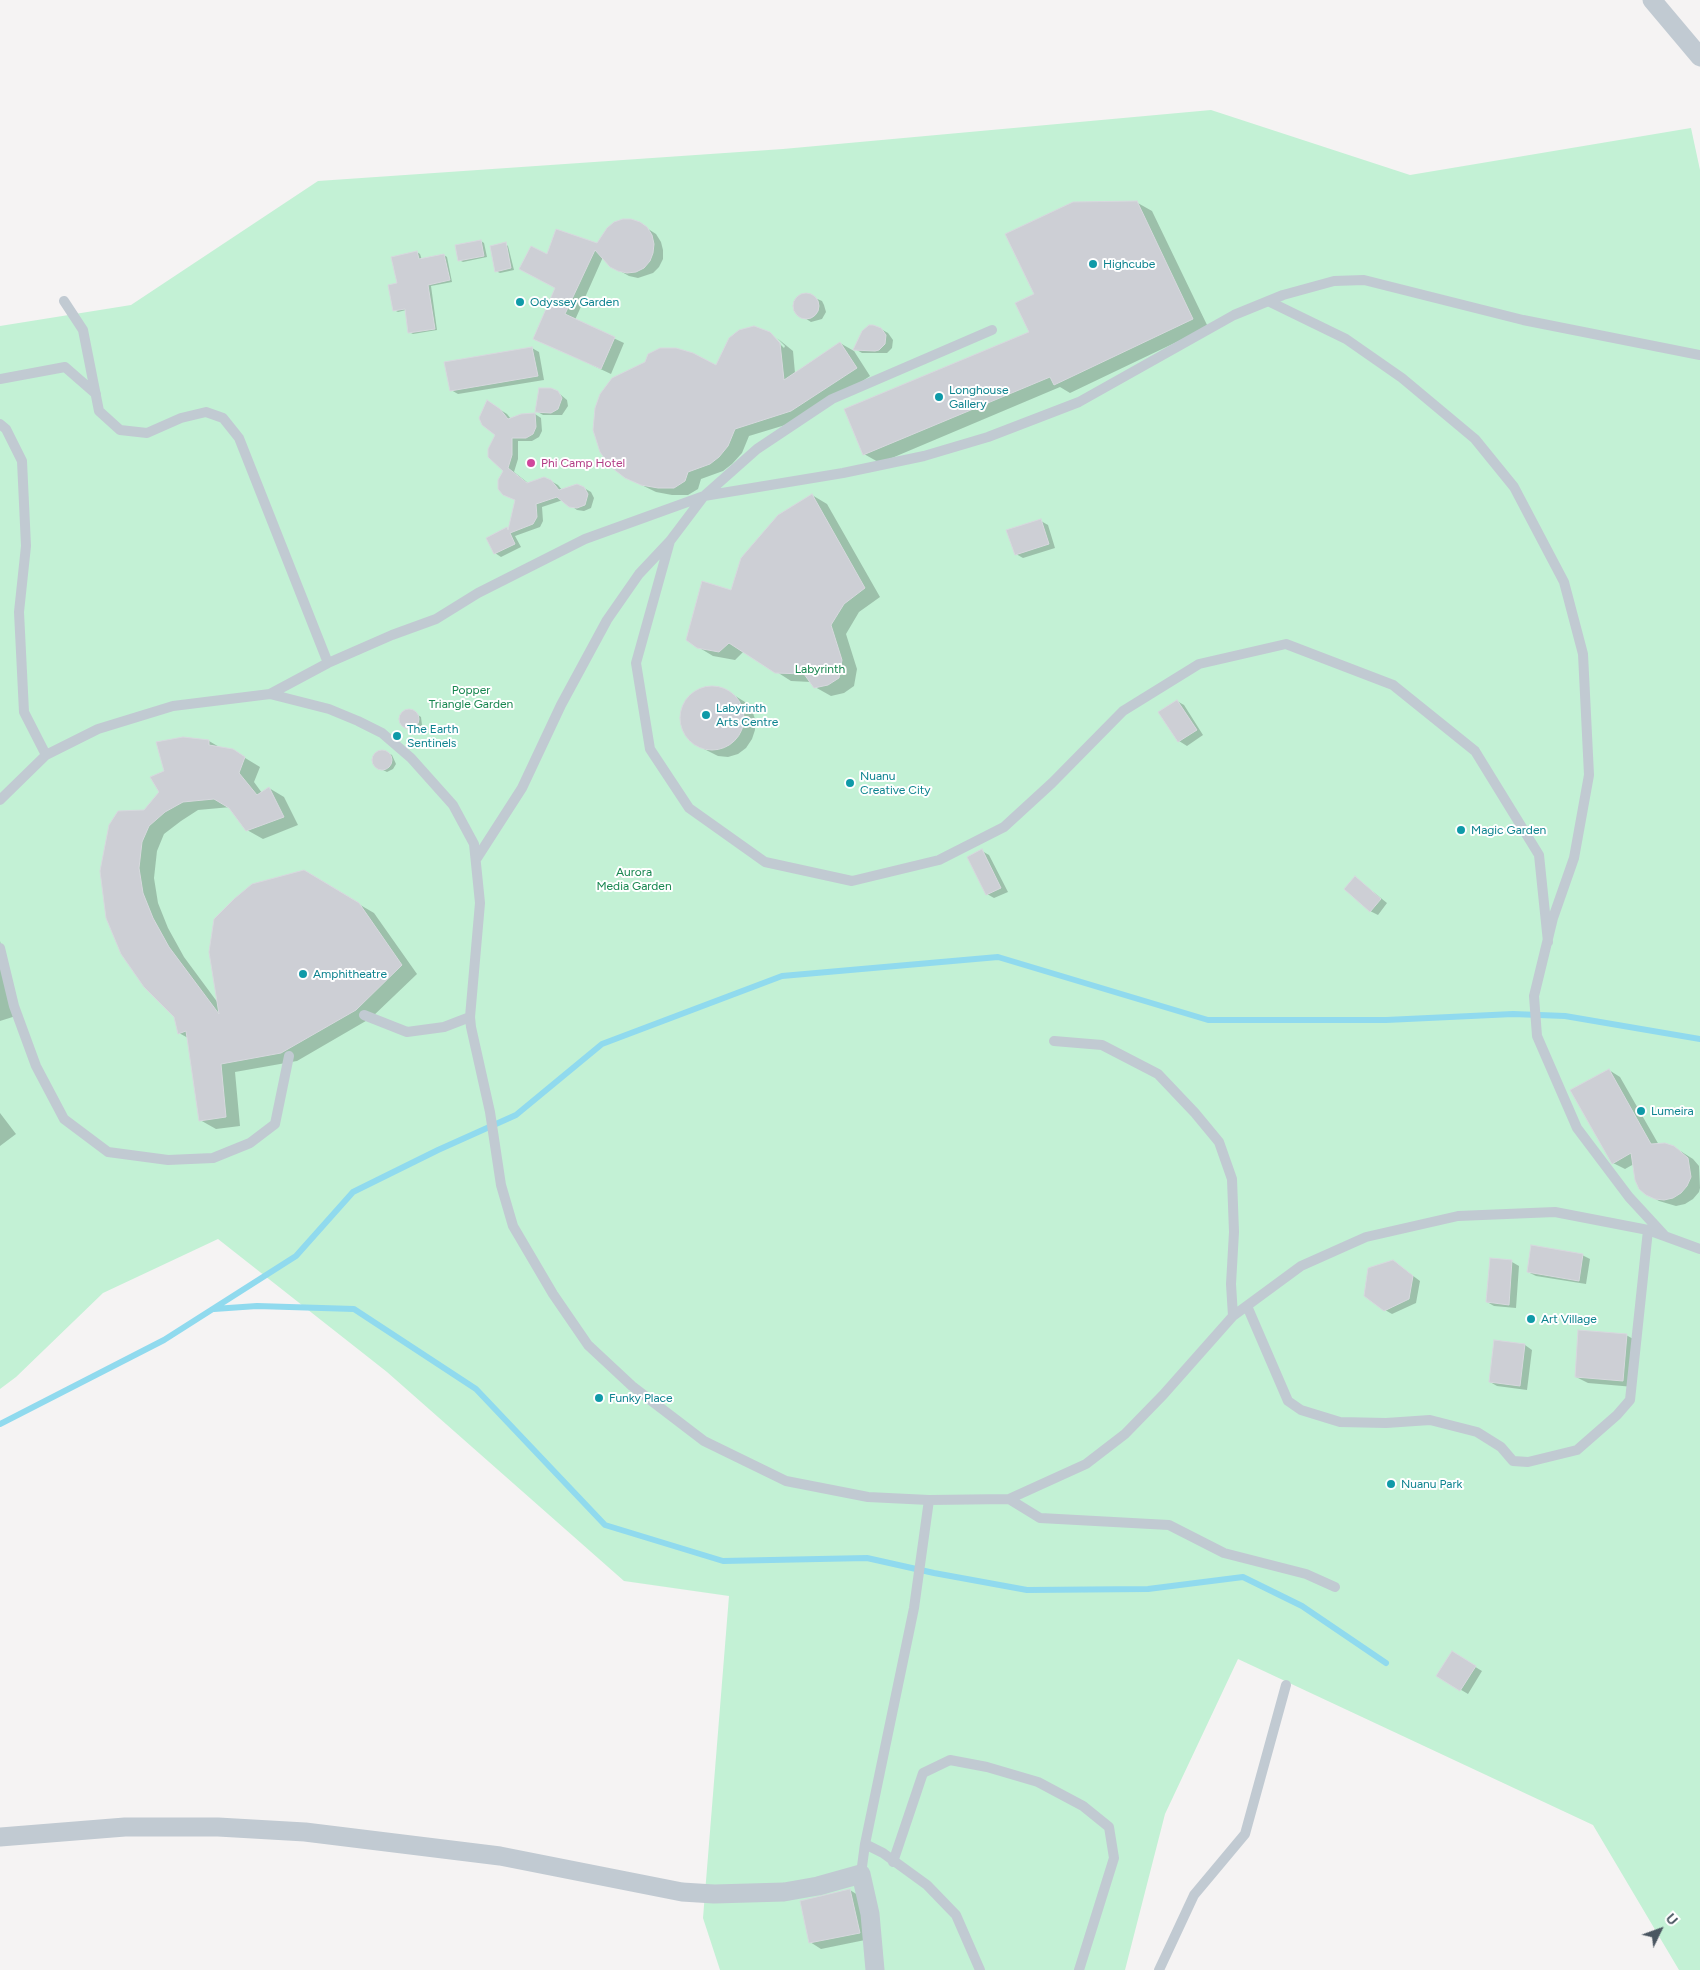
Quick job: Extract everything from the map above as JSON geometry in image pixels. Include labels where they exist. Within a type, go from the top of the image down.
[{"type":"street","points":[[1652,0],[1700,57]]},
{"type":"street","points":[[0,1837],[125,1826],[218,1827],[305,1832],[500,1856],[682,1892],[714,1894],[784,1892],[818,1886],[861,1874],[870,1914],[875,1970]]},
{"type":"lane","points":[[270,694],[328,663],[392,635],[436,619],[478,593],[585,539],[704,496],[852,471],[924,456],[988,437],[1079,402],[1234,315],[1283,295],[1334,281],[1364,280],[1522,320],[1700,355]]},
{"type":"lane","points":[[64,300],[83,330],[99,411],[120,430],[147,432],[181,418],[206,412],[223,418],[239,438],[328,663]]},
{"type":"lane","points":[[1268,301],[1346,339],[1402,378],[1475,440],[1514,487],[1564,582],[1583,654],[1589,775],[1574,858],[1553,918],[1534,996],[1536,1036],[1578,1128],[1629,1197],[1666,1238]]},
{"type":"lane","points":[[477,858],[522,788],[561,705],[607,620],[639,574],[670,540],[704,496],[757,449],[832,399],[992,330]]},
{"type":"lane","points":[[0,379],[65,367],[96,394]]},
{"type":"lane","points":[[0,424],[6,429],[22,461],[26,546],[19,612],[24,712],[46,755]]},
{"type":"lane","points":[[670,540],[636,662],[650,749],[689,808],[765,862],[852,881],[939,860],[1004,827],[1052,783],[1123,711],[1199,664],[1286,644],[1393,686],[1475,751],[1540,854],[1548,942]]},
{"type":"lane","points":[[0,800],[46,755],[98,728],[173,706],[270,694],[328,708],[382,733],[411,758],[452,805],[474,844],[477,858],[480,903],[470,1017],[490,1112],[501,1185],[514,1226],[553,1294],[588,1345],[632,1386],[704,1441],[786,1481],[868,1497],[929,1500],[1009,1499],[1086,1464],[1125,1434],[1163,1395],[1233,1316],[1301,1266],[1366,1237],[1458,1216],[1555,1212],[1648,1230],[1700,1249]]},
{"type":"lane","points":[[0,948],[14,1006],[36,1066],[59,1110],[64,1119],[108,1152],[168,1160],[213,1158],[250,1143],[275,1124],[288,1056]]},
{"type":"lane","points":[[364,1016],[407,1032],[444,1027],[470,1017]]},
{"type":"lane","points":[[1054,1041],[1102,1045],[1158,1074],[1196,1113],[1219,1142],[1232,1178],[1234,1232],[1231,1284],[1233,1316]]},
{"type":"lane","points":[[1247,1306],[1288,1401],[1300,1410],[1340,1422],[1386,1423],[1430,1420],[1477,1432],[1502,1447],[1513,1461],[1528,1462],[1577,1450],[1617,1415],[1630,1400],[1648,1230]]},
{"type":"lane","points":[[1009,1499],[1040,1518],[1169,1525],[1224,1553],[1306,1574],[1335,1587]]},
{"type":"lane","points":[[861,1874],[865,1844],[914,1608],[919,1560],[929,1500]]},
{"type":"lane","points":[[1158,1970],[1194,1895],[1244,1834],[1286,1685]]},
{"type":"lane","points":[[894,1862],[923,1772],[950,1760],[987,1767],[1038,1782],[1083,1806],[1109,1827],[1114,1858],[1079,1970]]},
{"type":"lane","points":[[865,1844],[883,1853],[927,1885],[956,1915],[980,1970]]},
{"type":"green space","name":"Nuanu Creative City","points":[[1211,110],[1410,175],[1691,128],[1700,170],[1700,1970],[1679,1970],[1593,1825],[1238,1659],[1165,1814],[1125,1970],[720,1970],[703,1918],[729,1596],[624,1581],[387,1372],[218,1239],[103,1293],[16,1377],[0,1389],[0,326],[131,305],[318,181],[783,149]]},
{"type":"building","name":"Highcube","points":[[1137,201],[1193,319],[1054,385],[1050,377],[863,455],[844,409],[1029,332],[1015,303],[1034,294],[1005,234],[1073,202]]},
{"type":"building","points":[[623,219],[640,222],[647,227],[652,235],[654,244],[650,261],[644,268],[636,272],[627,273],[610,267],[595,250],[565,314],[615,337],[601,369],[533,339],[555,288],[519,269],[531,246],[547,254],[556,229],[597,243],[607,228],[614,222]]},
{"type":"building","points":[[481,240],[484,256],[458,261],[455,245]]},
{"type":"building","points":[[506,242],[511,268],[495,272],[490,246]]},
{"type":"building","points":[[417,251],[419,259],[444,254],[450,280],[428,285],[435,329],[408,333],[405,309],[393,311],[388,285],[397,283],[391,257]]},
{"type":"building","points":[[806,293],[815,297],[819,306],[815,315],[806,319],[797,315],[793,306],[797,297]]},
{"type":"building","points":[[869,325],[881,328],[886,335],[885,344],[875,351],[853,350],[862,331]]},
{"type":"building","points":[[754,326],[770,332],[780,343],[784,380],[840,342],[857,368],[791,411],[735,429],[728,446],[719,457],[710,464],[688,472],[685,481],[674,488],[641,485],[625,478],[611,467],[600,452],[593,430],[595,408],[600,394],[612,378],[645,362],[648,354],[660,348],[676,348],[693,353],[716,365],[729,338],[739,330]]},
{"type":"building","points":[[532,347],[538,376],[450,391],[444,362]]},
{"type":"building","points":[[539,388],[551,388],[558,391],[562,398],[558,409],[551,413],[535,412]]},
{"type":"building","points":[[487,400],[500,409],[508,419],[521,414],[535,413],[536,427],[533,434],[526,438],[512,438],[512,455],[508,468],[527,483],[544,477],[551,480],[559,490],[577,484],[584,487],[588,494],[585,505],[577,508],[569,507],[557,497],[536,504],[537,517],[533,524],[510,533],[515,544],[494,554],[486,538],[507,527],[508,530],[515,500],[503,495],[498,489],[498,480],[503,471],[488,457],[488,449],[495,435],[482,425],[479,418]]},
{"type":"building","points":[[812,494],[865,588],[844,604],[831,625],[842,660],[839,678],[828,685],[814,688],[804,674],[775,673],[729,643],[719,652],[697,648],[686,640],[702,581],[731,590],[741,558],[778,515]]},
{"type":"building","points":[[1041,519],[1049,544],[1015,555],[1006,530]]},
{"type":"building","points":[[706,686],[718,686],[735,695],[742,706],[744,718],[742,730],[735,741],[718,750],[706,750],[694,745],[685,736],[680,724],[680,712],[685,700],[694,691]]},
{"type":"building","points":[[1177,700],[1197,730],[1178,742],[1158,712]]},
{"type":"building","points":[[405,709],[413,709],[419,715],[419,723],[413,729],[405,729],[399,723],[399,715]]},
{"type":"building","points":[[183,737],[209,740],[209,745],[233,749],[245,757],[239,773],[257,795],[269,787],[284,817],[246,831],[229,808],[214,799],[183,802],[165,812],[149,826],[142,842],[139,868],[143,893],[153,918],[169,947],[219,1014],[209,952],[214,919],[252,884],[304,870],[359,903],[402,965],[356,1010],[281,1053],[221,1064],[226,1117],[199,1121],[186,1031],[178,1034],[174,1017],[144,987],[121,954],[106,918],[100,871],[109,825],[118,811],[144,810],[159,792],[150,777],[164,771],[156,742]]},
{"type":"building","points":[[378,750],[386,750],[392,756],[392,764],[386,770],[378,770],[372,764],[372,756]]},
{"type":"building","points":[[982,849],[1001,888],[986,895],[967,857]]},
{"type":"building","points":[[1355,876],[1381,899],[1370,912],[1344,889]]},
{"type":"building","points":[[1609,1069],[1651,1144],[1665,1143],[1674,1146],[1688,1158],[1691,1177],[1681,1193],[1673,1198],[1655,1199],[1639,1189],[1635,1180],[1631,1153],[1612,1164],[1570,1090]]},
{"type":"building","points":[[1531,1245],[1583,1254],[1579,1281],[1527,1272]]},
{"type":"building","points":[[1490,1258],[1512,1260],[1509,1305],[1486,1302]]},
{"type":"building","points":[[1393,1260],[1413,1276],[1409,1299],[1384,1311],[1364,1296],[1368,1268]]},
{"type":"building","points":[[1578,1330],[1627,1334],[1623,1381],[1575,1377]]},
{"type":"building","points":[[1494,1340],[1525,1344],[1520,1386],[1489,1382]]},
{"type":"building","points":[[1452,1651],[1476,1666],[1460,1691],[1436,1676]]},
{"type":"building","points":[[850,1889],[860,1933],[809,1943],[800,1901]]},
{"type":"waterway","points":[[0,1424],[164,1340],[296,1256],[353,1192],[438,1150],[516,1115],[602,1044],[782,976],[998,957],[1208,1020],[1386,1020],[1513,1014],[1565,1016],[1700,1039]]},
{"type":"waterway","points":[[214,1309],[257,1306],[354,1309],[476,1389],[605,1525],[723,1561],[867,1558],[934,1573],[1027,1590],[1148,1589],[1243,1577],[1302,1606],[1386,1663]]},
{"type":"place","name":"Highcube","points":[[1093,264]]},
{"type":"place","name":"Odyssey Garden","points":[[520,302]]},
{"type":"place","name":"Longhouse Gallery","points":[[939,397]]},
{"type":"place","name":"Phi Camp Hotel","points":[[531,463]]},
{"type":"place","name":"Labyrinth Arts Centre","points":[[706,715]]},
{"type":"place","name":"The Earth Sentinels","points":[[397,736]]},
{"type":"place","name":"Nuanu Creative City","points":[[850,783]]},
{"type":"place","name":"Magic Garden","points":[[1461,830]]},
{"type":"place","name":"Amphitheatre","points":[[303,974]]},
{"type":"place","name":"Lumeira","points":[[1641,1111]]},
{"type":"place","name":"Art Village","points":[[1531,1319]]},
{"type":"place","name":"Funky Place","points":[[599,1398]]},
{"type":"place","name":"Nuanu Park","points":[[1391,1484]]},
{"type":"park label","name":"Labyrinth","points":[[820,669]]},
{"type":"park label","name":"Popper Triangle Garden","points":[[471,697]]},
{"type":"park label","name":"Aurora Media Garden","points":[[634,879]]}]
